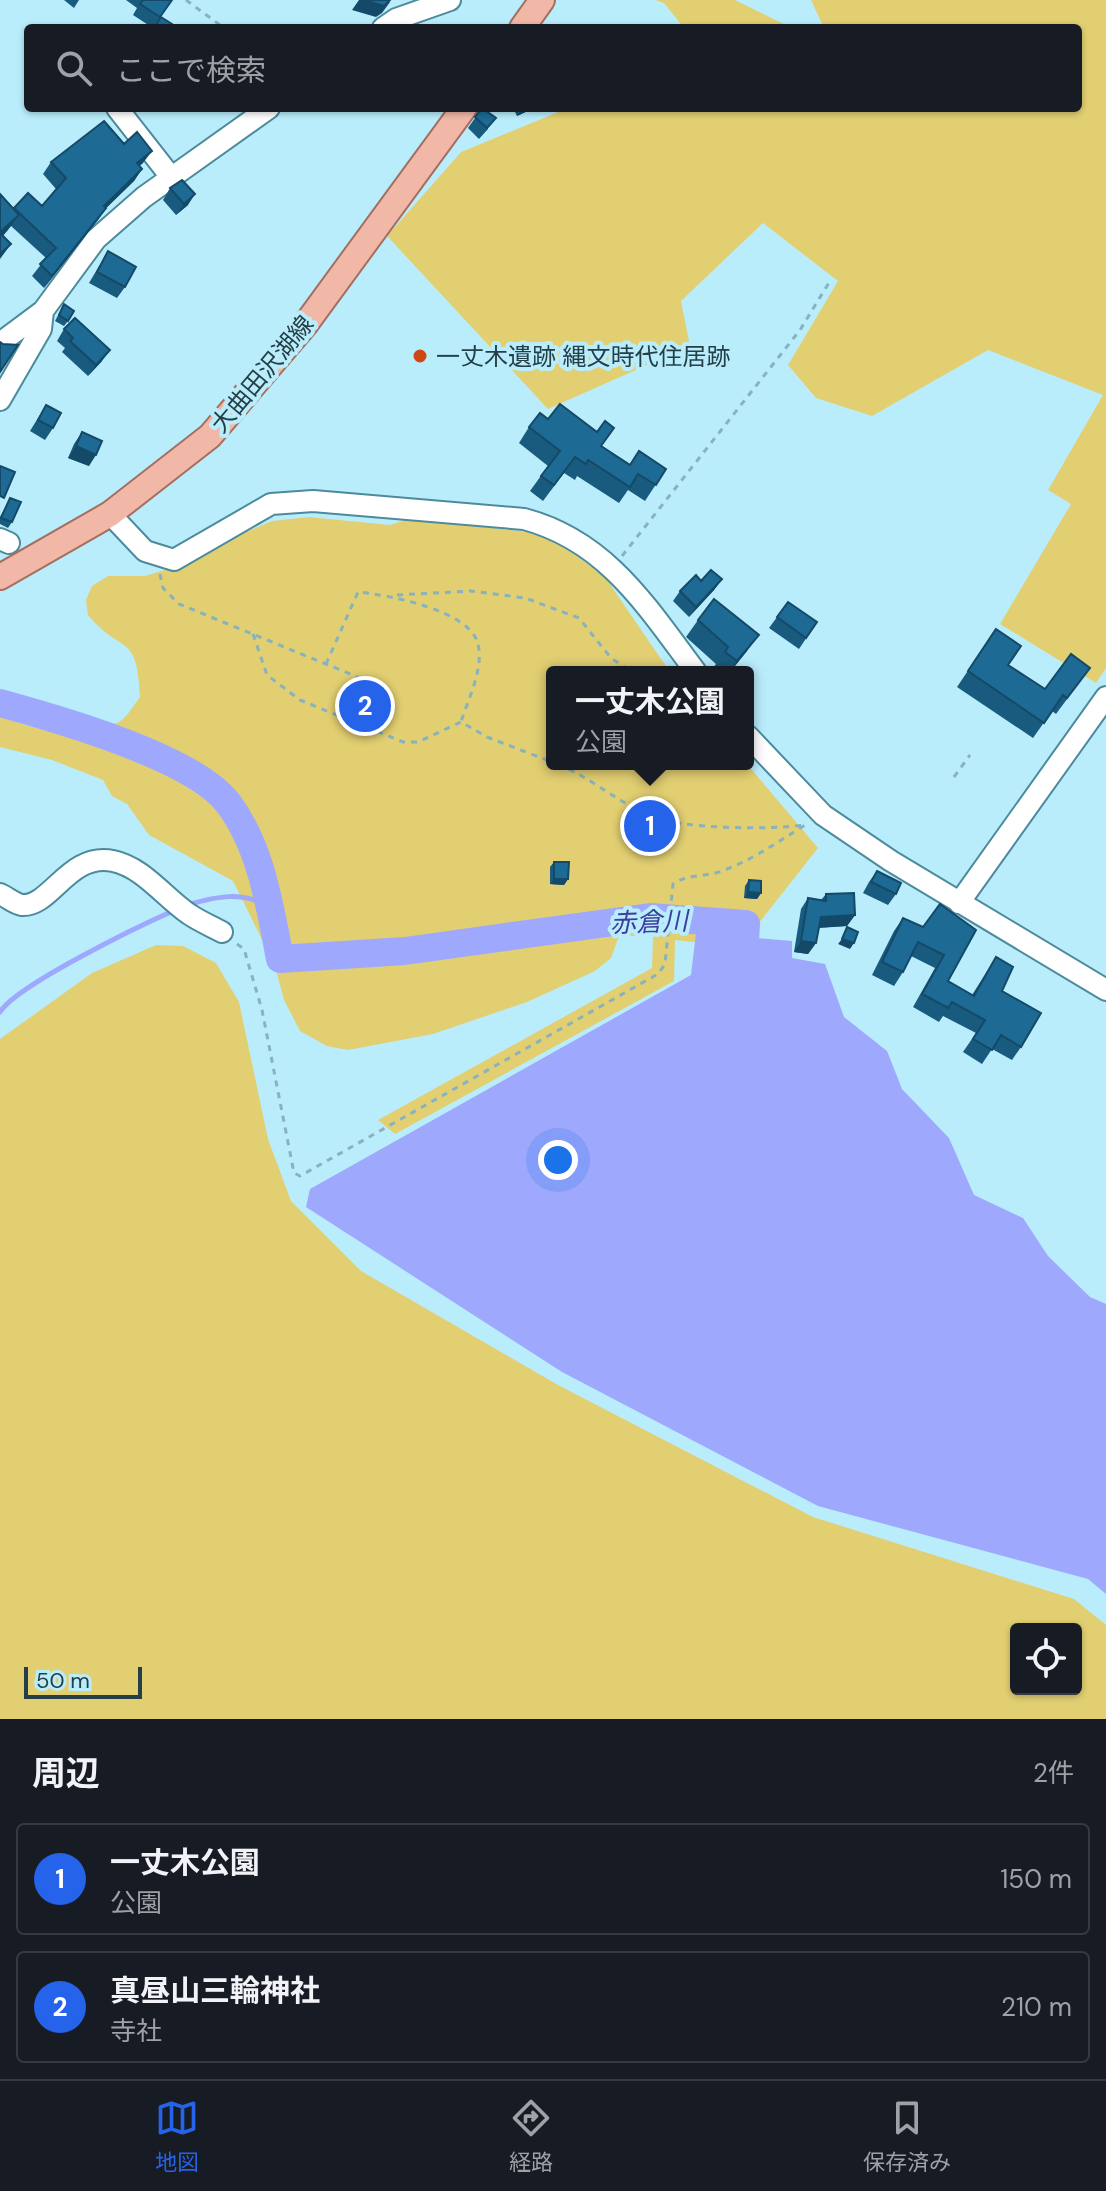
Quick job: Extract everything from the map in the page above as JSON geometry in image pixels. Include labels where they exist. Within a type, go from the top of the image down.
[{"type":"main road","points":[[525,24],[542,0]]},
{"type":"main road","name":"大曲田沢湖線","points":[[0,577],[110,514],[210,436],[255,388],[305,325],[461,112]]},
{"type":"street","points":[[389,24],[450,0]]},
{"type":"street","points":[[120,112],[171,177]]},
{"type":"street","points":[[0,343],[43,311],[96,239],[171,177],[263,112]]},
{"type":"street","points":[[0,400],[41,329],[43,311]]},
{"type":"street","points":[[110,514],[145,551],[159,558],[174,560],[271,504],[313,501],[524,519],[552,527],[586,545],[613,569],[691,666]]},
{"type":"street","points":[[959,903],[1106,697]]},
{"type":"street","points":[[754,744],[814,820],[1106,990]]},
{"type":"street","points":[[0,894],[20,905],[32,903],[77,867],[95,859],[116,861],[136,872],[189,914],[222,932]]},
{"type":"path","points":[[186,0],[219,24]]},
{"type":"path","points":[[613,569],[800,330],[830,281]]},
{"type":"path","points":[[159,558],[163,588],[171,598],[387,689]]},
{"type":"path","points":[[326,664],[358,592],[393,595],[433,590],[525,598],[579,618],[611,658],[623,666]]},
{"type":"path","points":[[253,634],[267,675],[300,700],[403,742],[418,742],[461,722],[478,671],[479,645],[472,631],[432,608],[393,595]]},
{"type":"path","points":[[461,722],[546,759]]},
{"type":"path","points":[[954,777],[970,755]]},
{"type":"path","points":[[569,770],[652,817],[718,826],[780,828],[814,820]]},
{"type":"path","points":[[222,932],[244,949],[262,1010],[294,1173],[300,1176],[658,974],[665,964],[673,884],[682,878],[721,871],[760,854],[814,820]]},
{"type":"shaded area","points":[[655,0],[735,0],[784,24],[681,24],[664,3]]},
{"type":"shaded area","points":[[811,0],[1106,0],[1106,668],[1096,683],[1000,624],[1071,504],[1048,490],[1103,395],[988,350],[872,416],[816,398],[788,365],[838,281],[763,223],[681,301],[690,346],[548,409],[387,236],[461,152],[558,112],[1082,112],[1082,24],[822,24]]},
{"type":"shaded area","points":[[309,517],[390,525],[411,518],[527,532],[559,543],[605,577],[666,666],[546,666],[546,770],[752,770],[818,848],[740,947],[675,940],[674,981],[395,1134],[378,1120],[652,968],[653,936],[619,936],[611,958],[595,971],[527,1002],[433,1034],[348,1050],[327,1046],[300,1031],[284,1000],[275,966],[233,881],[149,835],[127,804],[112,796],[103,780],[52,760],[0,747],[0,715],[29,726],[59,732],[90,731],[119,722],[140,697],[131,652],[88,615],[86,600],[92,586],[108,576],[145,576],[196,560],[236,536],[272,521]]},
{"type":"shaded area","points":[[156,945],[183,946],[216,963],[239,1002],[268,1139],[291,1201],[361,1271],[558,1385],[813,1517],[1074,1599],[1106,1625],[1106,1719],[0,1719],[0,1039],[92,973]]},
{"type":"water","points":[[696,933],[792,941],[792,958],[825,964],[844,1017],[887,1051],[902,1089],[949,1138],[974,1195],[1023,1218],[1048,1256],[1090,1297],[1106,1304],[1106,1594],[1088,1579],[818,1506],[562,1372],[306,1207],[310,1189],[691,975]]},
{"type":"building","points":[[143,0],[172,0],[160,17],[140,4]]},
{"type":"building","points":[[364,0],[390,0],[384,6]]},
{"type":"building","points":[[161,17],[172,24],[157,24]]},
{"type":"building","points":[[479,112],[488,112],[496,118],[487,128],[475,117]]},
{"type":"building","points":[[104,121],[124,144],[137,132],[152,151],[137,163],[142,169],[104,206],[106,208],[52,276],[40,264],[56,248],[14,208],[28,193],[42,206],[66,178],[51,162]]},
{"type":"building","points":[[182,180],[195,194],[184,204],[170,188]]},
{"type":"building","points":[[0,194],[19,215],[0,232]]},
{"type":"building","points":[[0,233],[11,244],[0,254]]},
{"type":"building","points":[[108,251],[136,267],[125,287],[97,272]]},
{"type":"building","points":[[64,304],[74,311],[68,321],[59,315]]},
{"type":"building","points":[[75,318],[110,350],[96,365],[70,341],[73,338],[64,329]]},
{"type":"building","points":[[0,342],[18,345],[0,372]]},
{"type":"building","points":[[560,404],[597,432],[605,421],[614,428],[601,446],[630,465],[639,451],[666,469],[656,485],[638,474],[630,487],[588,460],[586,464],[575,457],[554,485],[541,476],[560,451],[529,427],[540,413],[548,419]]},
{"type":"building","points":[[46,405],[61,413],[53,428],[38,420]]},
{"type":"building","points":[[82,432],[102,441],[96,455],[76,446]]},
{"type":"building","points":[[0,466],[15,472],[4,498],[0,496]]},
{"type":"building","points":[[10,498],[21,502],[12,522],[1,518]]},
{"type":"building","points":[[711,570],[722,579],[696,607],[680,591],[696,575],[701,581]]},
{"type":"building","points":[[714,599],[759,635],[737,661],[725,652],[728,647],[698,620]]},
{"type":"building","points":[[788,602],[817,622],[806,638],[777,617]]},
{"type":"building","points":[[996,629],[1021,646],[1008,665],[1045,689],[1071,654],[1090,668],[1067,698],[1063,695],[1044,723],[968,671]]},
{"type":"building","points":[[554,862],[569,862],[568,879],[554,879]]},
{"type":"building","points":[[877,871],[901,883],[896,894],[871,882]]},
{"type":"building","points":[[749,880],[761,881],[761,893],[748,892]]},
{"type":"building","points":[[854,893],[855,915],[821,917],[816,943],[801,941],[808,898],[826,901],[826,894]]},
{"type":"building","points":[[940,904],[976,930],[948,981],[974,996],[996,957],[1013,967],[1002,991],[1041,1013],[1021,1047],[1001,1035],[992,1050],[973,1039],[985,1020],[952,1002],[948,1008],[922,994],[944,955],[918,942],[903,972],[882,962],[903,918],[923,927]]},
{"type":"building","points":[[847,927],[858,932],[854,943],[842,939]]},
{"type":"waterway","name":"赤倉川","points":[[0,703],[123,742],[156,755],[211,786],[228,803],[249,838],[263,878],[280,959],[405,951],[650,917],[746,924],[743,974]]},
{"type":"waterway","points":[[187,905],[209,899],[240,897],[270,907]]},
{"type":"waterway","points":[[0,1012],[29,987],[53,972],[173,911]]},
{"type":"place","name":"一丈木遺跡 縄文時代住居跡","points":[[420,356]]},
{"type":"place","name":"真昼山三輪神社","points":[[365,706]]},
{"type":"place","name":"一丈木公園","points":[[650,826]]}]
